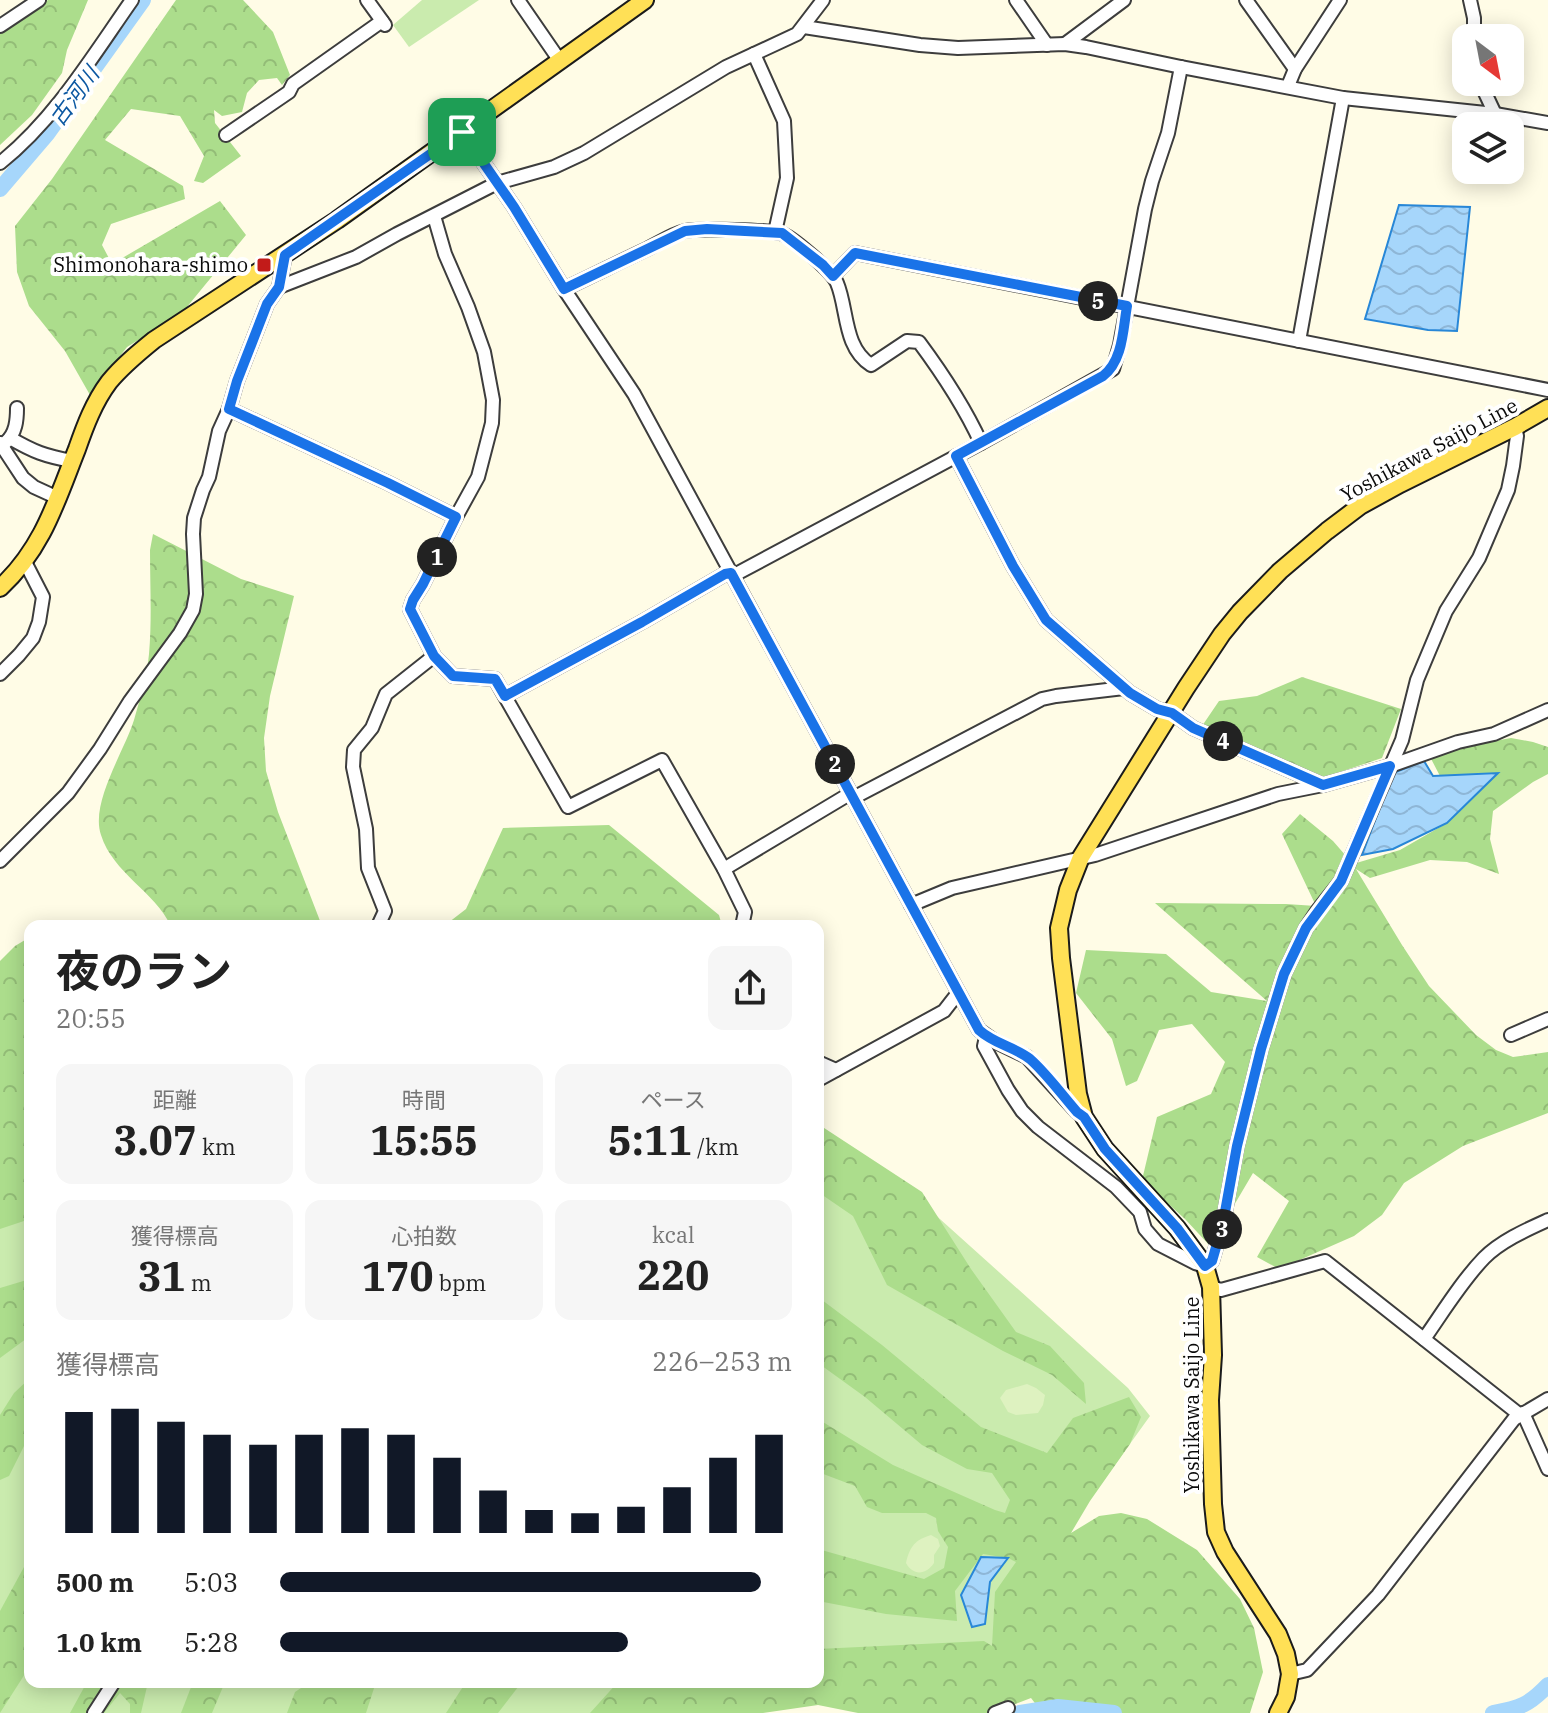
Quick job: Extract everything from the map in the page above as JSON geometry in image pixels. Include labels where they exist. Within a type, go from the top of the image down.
[{"type":"main road","points":[[0,588],[33,550],[58,498],[92,410],[108,384],[130,359],[462,132],[645,0]]},
{"type":"main road","name":"Yoshikawa Saijo Line","points":[[1290,1674],[1278,1634],[1225,1552],[1216,1532],[1210,1400],[1213,1355],[1211,1287],[1205,1266],[1177,1228],[1105,1149],[1084,1117],[1078,1094],[1059,928],[1068,890],[1081,857],[1215,645],[1240,612],[1280,571],[1360,506],[1548,408]]},
{"type":"main road","points":[[1278,1713],[1286,1697],[1290,1674]]},
{"type":"street","points":[[0,26],[39,0]]},
{"type":"street","points":[[0,163],[49,115],[132,0]]},
{"type":"street","points":[[226,135],[289,92],[293,84],[384,23],[367,0]]},
{"type":"street","points":[[518,0],[560,61]]},
{"type":"street","points":[[279,287],[356,257],[497,183],[554,167],[584,153],[726,67],[797,34],[823,0]]},
{"type":"street","points":[[1016,0],[1047,45]]},
{"type":"street","points":[[1065,44],[1124,0]]},
{"type":"street","points":[[1246,0],[1295,69]]},
{"type":"street","points":[[1288,86],[1295,69],[1340,0]]},
{"type":"street","points":[[1470,0],[1474,24]]},
{"type":"street","points":[[804,27],[958,48],[1065,44],[1343,98],[1476,112]]},
{"type":"street","points":[[754,54],[784,121],[787,178],[775,232]]},
{"type":"street","points":[[505,696],[725,574],[738,573],[1113,369],[1145,209],[1168,133],[1181,67]]},
{"type":"street","points":[[1299,341],[1343,98]]},
{"type":"street","points":[[1524,119],[1548,123]]},
{"type":"street","points":[[462,132],[634,394],[979,1030],[986,1037],[1027,1057],[1084,1117]]},
{"type":"street","points":[[434,216],[445,254],[484,352],[493,400],[492,423],[478,477],[410,609],[434,656],[453,676],[495,679],[568,807],[662,760],[724,869],[745,912],[743,920]]},
{"type":"street","points":[[564,289],[685,231],[707,229],[782,233],[833,276],[847,329],[866,363],[871,365],[907,341],[919,342],[974,427],[981,443]]},
{"type":"street","points":[[833,276],[855,253],[1548,390]]},
{"type":"street","points":[[0,861],[68,793],[193,610],[196,594],[194,518],[209,477],[219,431],[267,304],[279,287],[285,255]]},
{"type":"street","points":[[4,442],[16,424],[17,408]]},
{"type":"street","points":[[229,409],[456,517]]},
{"type":"street","points":[[986,1037],[984,1046],[1008,1090],[1038,1127],[1116,1187],[1140,1212],[1145,1229],[1158,1244],[1195,1263],[1205,1266],[1212,1261],[1261,1049],[1284,974],[1306,928],[1341,881],[1402,740],[1417,680],[1446,611],[1479,558],[1508,490],[1517,436],[1515,427]]},
{"type":"street","points":[[4,442],[72,461]]},
{"type":"street","points":[[4,442],[23,478],[58,498]]},
{"type":"street","points":[[956,456],[1013,566],[1046,620],[1124,688],[1157,709],[1172,713],[1193,728],[1323,785]]},
{"type":"street","points":[[0,674],[33,638],[39,622],[43,597],[25,562]]},
{"type":"street","points":[[381,920],[385,911],[368,868],[366,829],[353,767],[354,750],[372,728],[386,694],[434,656]]},
{"type":"street","points":[[724,869],[852,795],[1042,699],[1124,688]]},
{"type":"street","points":[[911,905],[952,888],[1095,855],[1278,794],[1390,766],[1458,742],[1494,734],[1548,710]]},
{"type":"street","points":[[824,1077],[944,1011],[958,993]]},
{"type":"street","points":[[1511,1035],[1548,1019]]},
{"type":"street","points":[[824,1065],[836,1070]]},
{"type":"street","points":[[1424,1339],[1485,1257],[1524,1231],[1548,1220]]},
{"type":"street","points":[[1211,1287],[1221,1290],[1325,1261],[1521,1414],[1548,1469]]},
{"type":"street","points":[[1290,1674],[1307,1670],[1378,1595],[1514,1419],[1548,1399]]},
{"type":"street","points":[[94,1713],[110,1688]]},
{"type":"street","points":[[995,1713],[1008,1708]]},
{"type":"green space","points":[[48,0],[88,0],[67,50],[62,73],[32,115],[0,145],[0,34]]},
{"type":"green space","points":[[176,0],[243,0],[273,32],[290,75],[282,85],[277,78],[259,80],[247,93],[242,112],[222,116],[214,110],[215,123],[241,156],[203,183],[194,181],[204,156],[180,116],[131,109],[105,140],[183,186],[185,199],[111,224],[102,245],[112,264],[220,201],[246,235],[182,313],[127,347],[90,395],[65,351],[29,306],[17,272],[15,226],[52,179]]},
{"type":"green space","points":[[422,0],[479,0],[409,47],[393,25]]},
{"type":"green space","points":[[153,534],[241,579],[294,596],[270,696],[264,738],[266,771],[278,812],[320,920],[168,920],[155,902],[115,860],[101,835],[100,808],[104,793],[134,720],[148,662]]},
{"type":"green space","points":[[1302,677],[1401,709],[1382,758],[1313,781],[1202,726],[1219,701],[1257,696]]},
{"type":"green space","points":[[1511,738],[1548,747],[1548,774],[1493,811],[1490,839],[1499,874],[1467,862],[1430,860],[1370,878],[1356,869],[1429,986],[1476,1035],[1496,1050],[1513,1057],[1548,1052],[1548,1113],[1463,1146],[1404,1183],[1382,1215],[1354,1236],[1279,1269],[1257,1257],[1289,1201],[1253,1173],[1210,1246],[1142,1180],[1157,1117],[1211,1094],[1225,1062],[1192,1024],[1159,1030],[1137,1081],[1126,1086],[1112,1039],[1076,993],[1086,950],[1166,954],[1211,992],[1267,1001],[1155,903],[1316,906],[1282,834],[1300,814],[1333,841],[1353,864],[1400,850],[1447,823],[1497,774],[1440,776],[1428,753]]},
{"type":"green space","points":[[609,825],[719,915],[720,920],[452,920],[466,909],[503,828]]},
{"type":"green space","points":[[24,941],[24,1221],[0,1229],[0,961]]},
{"type":"green space","points":[[24,1068],[24,1688],[768,1688],[682,1713],[0,1713],[0,1072]]},
{"type":"green space","points":[[824,1128],[922,1192],[1016,1332],[1050,1346],[1084,1383],[1086,1404],[1052,1375],[887,1285],[853,1216],[824,1196]]},
{"type":"green space","points":[[824,1143],[911,1193],[1128,1388],[1150,1416],[1078,1516],[992,1647],[824,1675]]},
{"type":"green space","points":[[24,1281],[24,1340],[0,1358],[0,1288]]},
{"type":"green space","points":[[824,1302],[981,1427],[1047,1453],[1073,1418],[1129,1397],[1141,1417],[1130,1444],[1071,1533],[1099,1516],[1121,1513],[1147,1519],[1197,1550],[1240,1599],[1254,1628],[1263,1672],[1250,1713],[1048,1713],[1041,1711],[1031,1698],[991,1713],[858,1713],[818,1705],[763,1713],[590,1713],[613,1688],[824,1688],[824,1649],[984,1641],[992,1646],[995,1592],[1016,1562],[1008,1558],[983,1554],[955,1591],[957,1621],[886,1614],[824,1602],[824,1551],[924,1579],[944,1568],[948,1547],[938,1531],[936,1518],[926,1513],[882,1513],[867,1507],[855,1486],[824,1474],[824,1423],[893,1465],[995,1510],[1005,1513],[1010,1500],[992,1473],[967,1469],[922,1445],[824,1367]]},
{"type":"green space","points":[[24,1384],[24,1446],[9,1476],[0,1480],[0,1415]]},
{"type":"green space","points":[[1027,1384],[1045,1395],[1038,1413],[1016,1415],[1008,1412],[1000,1398],[1006,1390]]},
{"type":"green space","points":[[931,1535],[938,1539],[940,1546],[934,1555],[934,1563],[923,1572],[916,1572],[906,1563],[911,1548]]},
{"type":"green space","points":[[24,1567],[24,1675],[0,1713],[0,1611]]},
{"type":"green space","points":[[84,1688],[147,1688],[141,1713],[130,1713],[130,1704],[120,1693],[104,1713],[70,1713]]},
{"type":"green space","points":[[191,1688],[222,1688],[212,1713],[181,1713]]},
{"type":"green space","points":[[301,1688],[374,1688],[366,1713],[287,1713],[295,1692]]},
{"type":"green space","points":[[462,1688],[517,1688],[498,1713],[446,1713]]},
{"type":"water","points":[[1399,205],[1470,207],[1457,331],[1428,330],[1365,319]]},
{"type":"water","points":[[1424,761],[1433,776],[1498,773],[1447,823],[1393,849],[1362,855],[1393,773]]},
{"type":"water","points":[[981,1557],[1008,1558],[990,1582],[985,1624],[972,1627],[961,1595]]},
{"type":"waterway","name":"古河川","points":[[0,189],[47,134],[143,0]]},
{"type":"waterway","points":[[1493,1713],[1524,1705],[1548,1685]]},
{"type":"waterway","points":[[1020,1713],[1058,1707],[1114,1713]]},
{"type":"place","name":"Shimonohara-shimo","points":[[264,265]]},
{"type":"route","points":[[462,132],[514,207],[564,289],[685,231],[707,229],[782,233],[833,276],[855,253],[1127,306],[1113,369],[956,456],[1013,566],[1046,620],[1130,693],[1157,709],[1172,713],[1193,728],[1323,785],[1390,766],[1341,881],[1306,928],[1284,974],[1261,1049],[1237,1146],[1215,1255],[1205,1266],[1177,1228],[1105,1149],[1084,1117],[1037,1066],[979,1030],[731,573],[505,696],[495,679],[453,676],[434,656],[410,609],[456,517],[229,409],[267,304],[279,287],[285,255],[462,132]]}]
